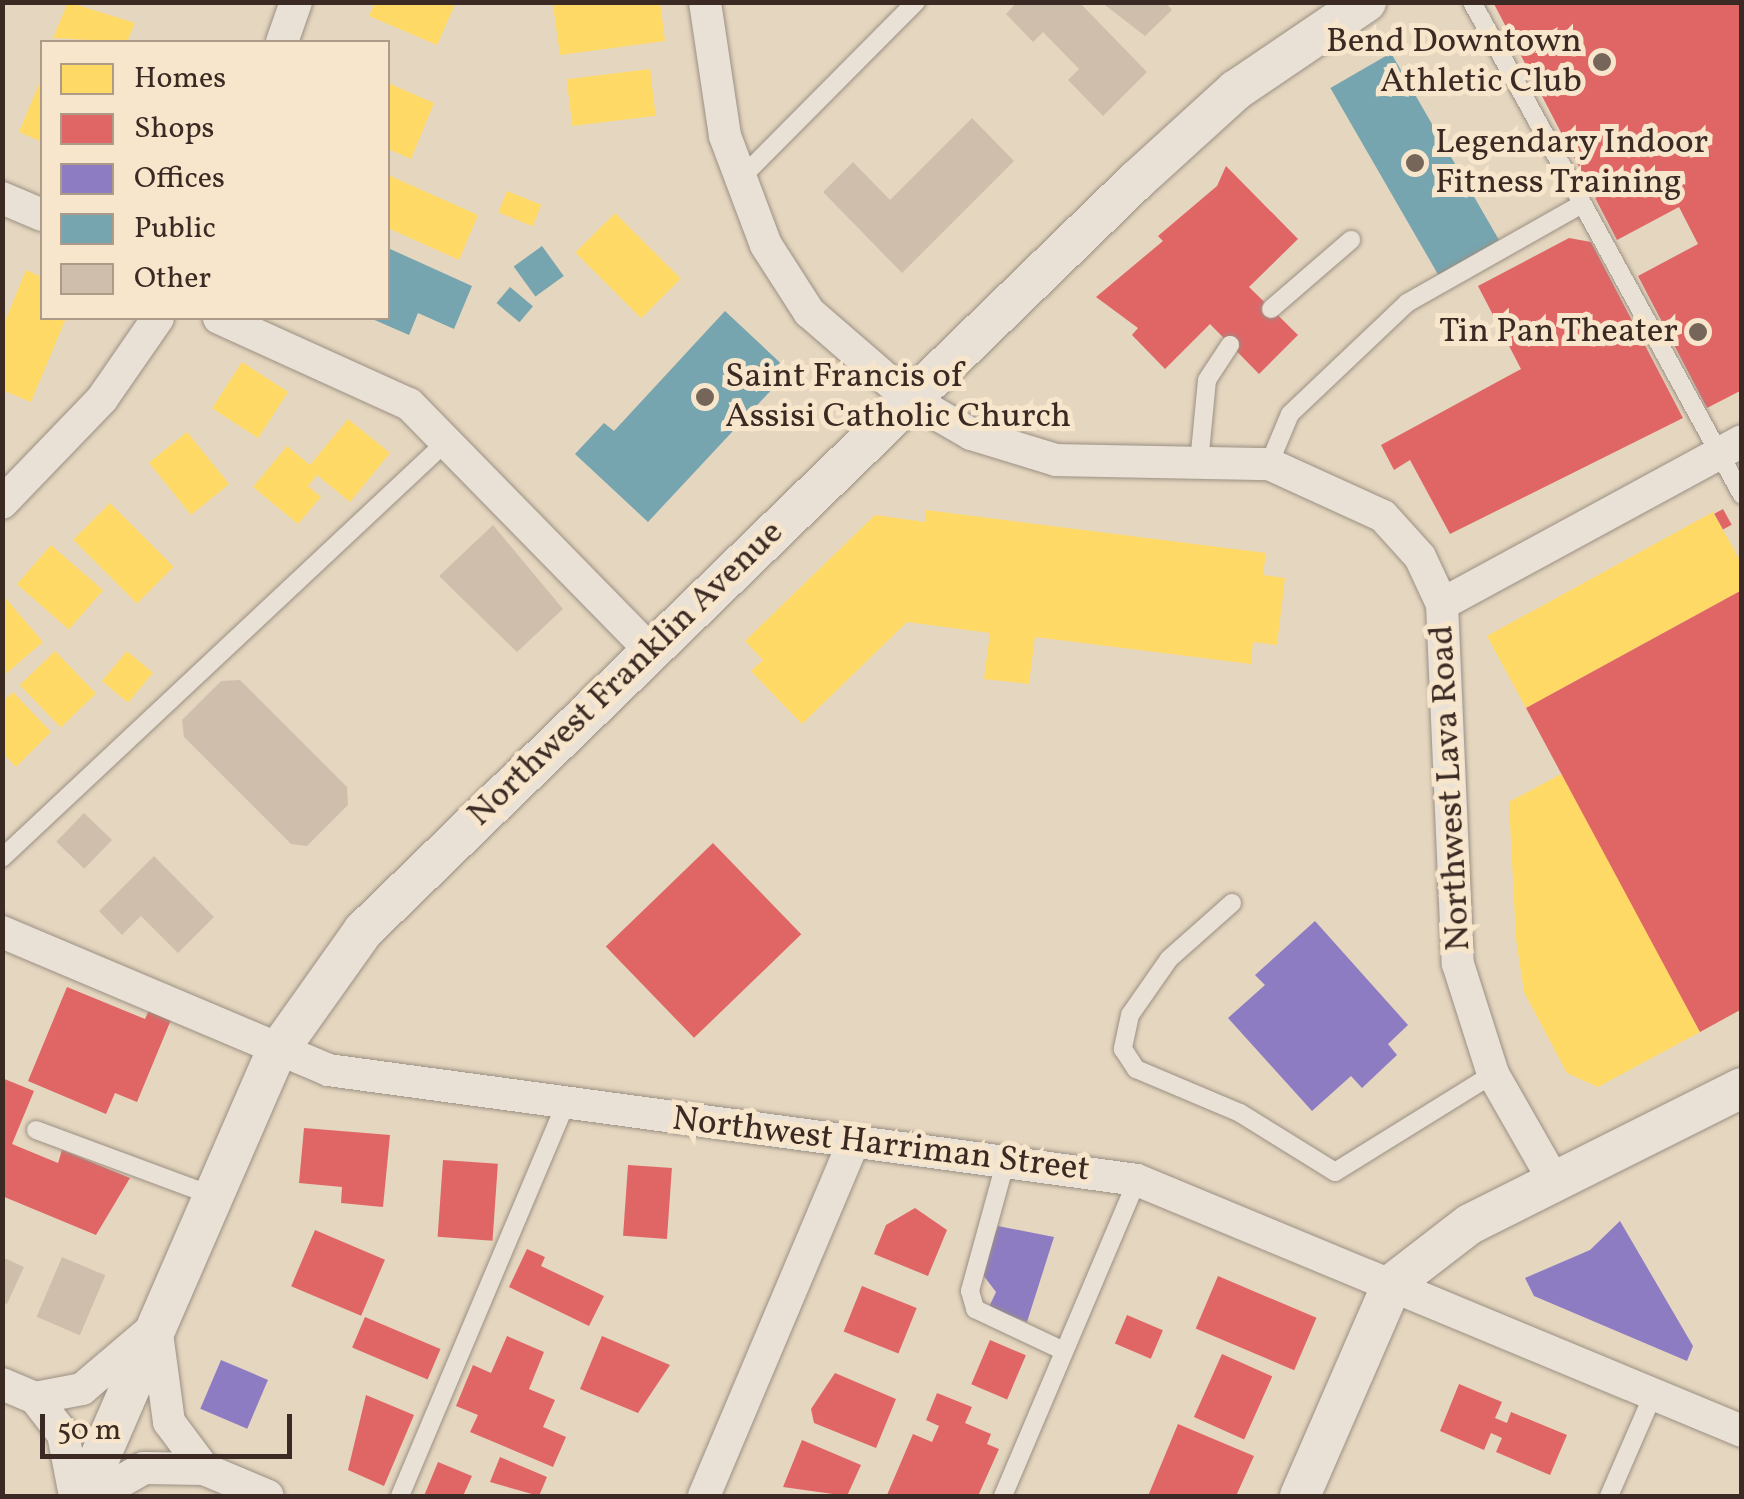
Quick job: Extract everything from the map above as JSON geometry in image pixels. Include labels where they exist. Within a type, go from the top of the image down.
[{"type":"street","points":[[283,40],[296,2]]},
{"type":"street","name":"Northwest Lava Road","points":[[705,2],[737,182],[809,312],[907,397],[972,434],[1056,460],[1269,464],[1383,516],[1420,557],[1442,604],[1458,964],[1493,1074],[1554,1180]]},
{"type":"street","name":"Northwest Franklin Avenue","points":[[83,1496],[275,1054],[363,930],[907,397],[1236,90],[1366,2]]},
{"type":"street","points":[[2,198],[40,213]]},
{"type":"street","points":[[2,503],[102,399],[157,320]]},
{"type":"street","points":[[223,320],[409,404],[650,651]]},
{"type":"street","points":[[1442,604],[1730,448]]},
{"type":"street","name":"Northwest Harriman Street","points":[[2,932],[275,1054],[852,1144],[1006,1160],[1138,1180],[1742,1431]]},
{"type":"street","points":[[1300,1496],[1392,1284],[1470,1224],[1742,1088]]},
{"type":"street","points":[[704,1496],[852,1144]]},
{"type":"street","points":[[34,1398],[82,1389],[156,1326]]},
{"type":"street","points":[[156,1326],[169,1422],[204,1469]]},
{"type":"street","points":[[2,1384],[34,1398],[62,1434],[76,1496]]},
{"type":"street","points":[[95,1496],[144,1468],[204,1469],[268,1496]]},
{"type":"lane","points":[[737,182],[916,2]]},
{"type":"lane","points":[[1472,2],[1582,204],[1730,448],[1742,495]]},
{"type":"lane","points":[[1269,464],[1290,414],[1407,303],[1582,204]]},
{"type":"lane","points":[[1271,309],[1351,240]]},
{"type":"lane","points":[[1199,462],[1207,380],[1230,345]]},
{"type":"lane","points":[[2,858],[446,442]]},
{"type":"lane","points":[[1232,903],[1170,959],[1130,1015],[1123,1049],[1136,1069],[1240,1113],[1335,1172],[1493,1074]]},
{"type":"lane","points":[[400,1496],[566,1102]]},
{"type":"lane","points":[[36,1130],[213,1196]]},
{"type":"lane","points":[[1006,1160],[970,1291],[975,1309],[1064,1351]]},
{"type":"lane","points":[[1003,1496],[1138,1180]]},
{"type":"lane","points":[[1609,1496],[1653,1394]]},
{"type":"building: Homes","points":[[68,2],[135,23],[128,40],[53,38]]},
{"type":"building: Homes","points":[[375,2],[456,2],[437,45],[369,16]]},
{"type":"building: Homes","points":[[660,2],[665,41],[560,55],[553,5]]},
{"type":"building: Homes","points":[[650,69],[656,116],[572,126],[567,79]]},
{"type":"building: Homes","points":[[40,82],[40,141],[19,132]]},
{"type":"building: Homes","points":[[390,84],[434,103],[411,159],[390,150]]},
{"type":"building: Homes","points":[[390,176],[478,215],[459,260],[390,229]]},
{"type":"building: Homes","points":[[507,191],[541,205],[533,226],[498,212]]},
{"type":"building: Homes","points":[[615,213],[681,279],[641,318],[575,253]]},
{"type":"building: Homes","points":[[26,270],[40,276],[40,320],[65,320],[31,402],[2,390],[2,329]]},
{"type":"building: Homes","points":[[242,362],[288,392],[258,438],[212,408]]},
{"type":"building: Homes","points":[[348,419],[390,453],[350,502],[317,475],[308,486],[321,497],[298,524],[253,487],[287,446],[310,465]]},
{"type":"building: Homes","points":[[187,432],[229,484],[191,515],[149,463]]},
{"type":"building: Homes","points":[[110,503],[174,567],[137,603],[73,540]]},
{"type":"building: Homes","points":[[926,510],[1266,553],[1263,575],[1285,578],[1277,645],[1253,642],[1251,664],[1035,637],[1029,684],[984,679],[990,633],[907,622],[802,724],[751,671],[763,660],[745,641],[875,515],[925,522]]},
{"type":"building: Homes","points":[[1713,512],[1742,564],[1742,590],[1526,708],[1487,636]]},
{"type":"building: Homes","points":[[51,545],[103,590],[69,630],[17,584]]},
{"type":"building: Homes","points":[[2,594],[43,642],[2,677]]},
{"type":"building: Homes","points":[[55,651],[96,693],[61,727],[20,685]]},
{"type":"building: Homes","points":[[127,651],[153,673],[128,703],[102,681]]},
{"type":"building: Homes","points":[[13,692],[51,732],[16,767],[2,752],[2,702]]},
{"type":"building: Homes","points":[[1563,773],[1700,1032],[1598,1087],[1567,1073],[1524,992],[1516,939],[1509,802]]},
{"type":"building: Shops","points":[[1493,2],[1742,2],[1742,390],[1707,408],[1638,276],[1698,244],[1679,207],[1617,240]]},
{"type":"building: Shops","points":[[1226,166],[1298,239],[1249,287],[1298,335],[1259,374],[1210,324],[1165,369],[1132,335],[1138,328],[1096,297],[1163,241],[1158,236],[1217,186]]},
{"type":"building: Shops","points":[[1569,238],[1591,242],[1683,418],[1450,534],[1410,460],[1394,470],[1381,445],[1521,369],[1478,286]]},
{"type":"building: Shops","points":[[1723,509],[1732,525],[1723,530],[1714,514]]},
{"type":"building: Shops","points":[[1742,590],[1742,1009],[1700,1032],[1526,708]]},
{"type":"building: Shops","points":[[713,843],[801,934],[694,1038],[606,947]]},
{"type":"building: Shops","points":[[67,987],[145,1019],[151,1006],[173,1015],[137,1102],[115,1093],[106,1114],[28,1081]]},
{"type":"building: Shops","points":[[2,1078],[34,1091],[12,1144],[58,1163],[62,1150],[130,1178],[96,1235],[2,1196]]},
{"type":"building: Shops","points":[[304,1128],[390,1135],[383,1207],[341,1203],[342,1187],[299,1183]]},
{"type":"building: Shops","points":[[443,1160],[498,1164],[492,1241],[438,1237]]},
{"type":"building: Shops","points":[[628,1165],[672,1168],[667,1239],[623,1236]]},
{"type":"building: Shops","points":[[915,1208],[947,1230],[928,1276],[874,1254],[886,1225]]},
{"type":"building: Shops","points":[[315,1230],[385,1260],[361,1316],[291,1286]]},
{"type":"building: Shops","points":[[527,1249],[545,1257],[541,1266],[604,1296],[589,1326],[509,1287]]},
{"type":"building: Shops","points":[[1218,1276],[1316,1318],[1294,1370],[1196,1328]]},
{"type":"building: Shops","points":[[862,1286],[917,1308],[898,1354],[844,1331]]},
{"type":"building: Shops","points":[[1127,1315],[1163,1330],[1151,1359],[1115,1344]]},
{"type":"building: Shops","points":[[365,1317],[440,1349],[428,1379],[352,1347]]},
{"type":"building: Shops","points":[[507,1336],[544,1352],[529,1389],[555,1400],[543,1427],[566,1437],[553,1467],[470,1432],[478,1415],[456,1406],[473,1365],[491,1373]]},
{"type":"building: Shops","points":[[602,1336],[670,1365],[638,1413],[580,1389]]},
{"type":"building: Shops","points":[[990,1340],[1026,1355],[1007,1399],[971,1384]]},
{"type":"building: Shops","points":[[1222,1354],[1272,1376],[1244,1439],[1194,1417]]},
{"type":"building: Shops","points":[[835,1373],[896,1399],[876,1448],[814,1423],[811,1409]]},
{"type":"building: Shops","points":[[1459,1384],[1502,1402],[1495,1418],[1507,1423],[1511,1412],[1567,1435],[1550,1475],[1496,1452],[1502,1438],[1491,1433],[1484,1450],[1440,1431]]},
{"type":"building: Shops","points":[[937,1393],[972,1407],[965,1423],[991,1434],[987,1444],[999,1449],[978,1496],[887,1495],[913,1434],[932,1442],[939,1426],[926,1420]]},
{"type":"building: Shops","points":[[366,1395],[414,1415],[384,1486],[348,1470]]},
{"type":"building: Shops","points":[[1178,1424],[1254,1456],[1236,1496],[1148,1496]]},
{"type":"building: Shops","points":[[802,1440],[861,1465],[847,1496],[783,1487]]},
{"type":"building: Shops","points":[[500,1457],[547,1477],[539,1496],[490,1482]]},
{"type":"building: Shops","points":[[438,1462],[472,1476],[463,1496],[424,1496]]},
{"type":"building: Offices","points":[[1315,921],[1408,1025],[1388,1044],[1397,1055],[1362,1088],[1351,1076],[1312,1111],[1228,1018],[1265,985],[1255,975]]},
{"type":"building: Offices","points":[[1620,1221],[1693,1346],[1687,1361],[1534,1296],[1525,1278],[1590,1250]]},
{"type":"building: Offices","points":[[998,1226],[1054,1237],[1027,1322],[989,1307],[996,1292],[980,1271]]},
{"type":"building: Offices","points":[[221,1360],[268,1380],[247,1429],[200,1409]]},
{"type":"building: Public","name":"Legendary Indoor Fitness Training","points":[[1391,53],[1499,240],[1438,275],[1330,88]]},
{"type":"building: Public","points":[[542,246],[564,276],[535,297],[514,267]]},
{"type":"building: Public","points":[[390,249],[472,286],[454,329],[418,313],[409,335],[375,320],[390,320]]},
{"type":"building: Public","points":[[510,287],[533,306],[519,322],[497,303]]},
{"type":"building: Public","name":"Saint Francis of Assisi Catholic Church","points":[[725,311],[789,371],[648,522],[575,454],[604,423],[614,431]]},
{"type":"building: Other","points":[[1017,2],[1079,2],[1147,72],[1103,116],[1068,80],[1079,69],[1043,32],[1033,42],[1006,14]]},
{"type":"building: Other","points":[[1101,2],[1165,2],[1172,10],[1145,36]]},
{"type":"building: Other","points":[[972,118],[1014,161],[902,273],[823,192],[853,162],[890,200]]},
{"type":"building: Other","points":[[493,525],[563,609],[517,652],[439,576]]},
{"type":"building: Other","points":[[240,680],[347,787],[348,805],[307,846],[291,844],[184,737],[182,720],[221,681]]},
{"type":"building: Other","points":[[84,813],[112,840],[84,869],[56,842]]},
{"type":"building: Other","points":[[154,856],[214,917],[178,953],[141,916],[122,935],[99,911]]},
{"type":"building: Other","points":[[2,1257],[24,1267],[7,1304],[2,1302]]},
{"type":"building: Other","points":[[62,1257],[105,1275],[80,1335],[37,1317]]},
{"type":"place","name":"Bend Downtown Athletic Club","points":[[1602,62]]},
{"type":"place","name":"Legendary Indoor Fitness Training","points":[[1415,163]]},
{"type":"place","name":"Tin Pan Theater","points":[[1698,332]]},
{"type":"place","name":"Saint Francis of Assisi Catholic Church","points":[[705,397]]}]
